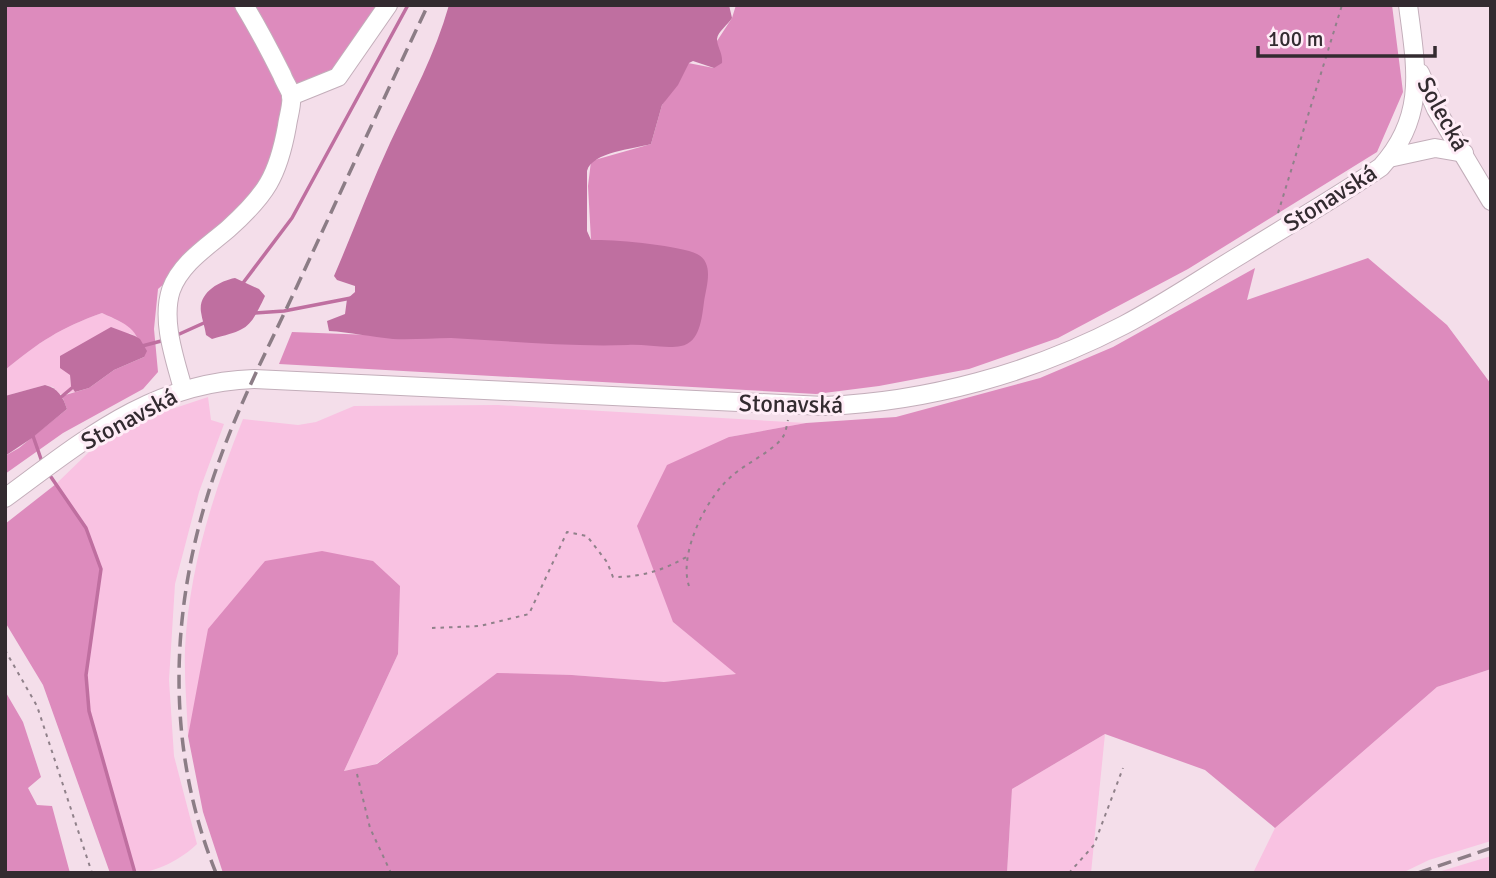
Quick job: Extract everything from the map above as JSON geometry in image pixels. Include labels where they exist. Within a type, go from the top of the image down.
[{"type":"street","points":[[183,389],[169,331],[167,307],[172,290],[190,261],[247,212],[264,193],[273,178],[282,151],[292,96],[268,45],[244,5]]},
{"type":"street","points":[[292,96],[338,77],[388,5]]},
{"type":"street","name":"Stonavská","points":[[5,498],[124,415],[183,389],[218,381],[254,379],[792,405],[842,405],[887,401],[956,387],[1014,371],[1121,327],[1368,176],[1389,158],[1402,138],[1412,114],[1416,89],[1416,63],[1408,5]]},
{"type":"street","name":"Solecká","points":[[1416,63],[1436,109],[1491,201]]},
{"type":"street","points":[[1389,158],[1435,148],[1464,153]]},
{"type":"path","points":[[1273,234],[1342,5]]},
{"type":"path","points":[[689,586],[687,577],[693,537],[702,515],[731,475],[784,436],[792,405]]},
{"type":"path","points":[[432,628],[480,626],[529,614],[567,532],[587,536],[607,562],[613,577],[628,577],[665,569],[690,555]]},
{"type":"path","points":[[5,650],[37,706],[92,873]]},
{"type":"path","points":[[1069,873],[1094,845],[1123,768]]},
{"type":"path","points":[[357,774],[370,828],[391,873]]},
{"type":"shaded area","points":[[5,5],[388,5],[338,77],[292,96],[287,124],[247,211],[158,289],[154,329],[158,372],[143,389],[63,433],[5,474],[5,456],[67,409],[62,396],[89,388],[114,370],[144,357],[138,339],[130,328],[102,313],[50,337],[5,370]]},
{"type":"shaded area","points":[[449,5],[729,5],[732,18],[717,39],[722,63],[714,68],[693,61],[689,63],[678,85],[662,105],[651,144],[605,155],[590,165],[587,171],[587,231],[591,240],[676,248],[697,254],[706,263],[707,283],[701,322],[696,335],[687,344],[669,347],[451,338],[393,339],[329,331],[327,321],[345,314],[347,299],[355,292],[355,286],[337,280],[334,276],[383,159],[430,58]]},
{"type":"shaded area","points":[[736,5],[1392,5],[1403,92],[1377,152],[1188,269],[1058,338],[969,369],[879,386],[816,394],[279,364],[292,332],[449,338],[591,240],[588,186],[591,161],[651,144],[662,105],[688,63],[714,68],[717,41],[732,18]]},
{"type":"shaded area","points":[[1368,258],[1447,325],[1491,384],[1491,669],[1437,687],[1275,828],[1205,770],[1105,734],[1012,789],[1007,873],[223,873],[203,812],[188,736],[208,629],[265,561],[322,551],[373,561],[400,586],[398,654],[344,771],[377,764],[497,673],[664,682],[736,674],[673,622],[637,526],[667,465],[729,437],[806,423],[896,417],[1040,378],[1113,347],[1255,268],[1247,300]]},
{"type":"shaded area","points":[[235,278],[259,289],[265,296],[251,322],[240,330],[212,339],[206,335],[201,312],[203,299],[216,285]]},
{"type":"shaded area","points":[[102,313],[129,326],[140,339],[130,333],[70,375],[71,386],[75,392],[60,394],[53,387],[45,385],[5,396],[5,370],[50,337]]},
{"type":"shaded area","points":[[111,327],[140,339],[147,351],[144,357],[114,370],[89,388],[75,392],[71,386],[70,375],[60,368],[60,356]]},
{"type":"shaded area","points":[[45,385],[59,394],[67,409],[5,456],[5,396]]},
{"type":"shaded area","points":[[208,397],[211,420],[224,424],[199,492],[175,584],[169,680],[174,756],[197,844],[168,864],[151,871],[135,873],[89,711],[86,675],[101,569],[86,528],[56,484],[89,452],[154,415]]},
{"type":"shaded area","points":[[498,405],[806,423],[729,437],[673,622],[737,674],[664,682],[572,675],[497,674],[376,764],[344,771],[398,654],[188,736],[185,649],[197,561],[222,475],[243,419],[298,425],[316,422],[354,406]]},
{"type":"shaded area","points":[[56,484],[86,528],[101,569],[86,675],[89,711],[135,873],[110,873],[43,685],[5,622],[5,524]]},
{"type":"shaded area","points":[[1491,669],[1491,841],[1429,860],[1402,873],[1253,873],[1275,828],[1437,687]]},
{"type":"shaded area","points":[[5,691],[23,722],[41,777],[28,788],[37,805],[52,806],[70,873],[5,873]]},
{"type":"shaded area","points":[[1105,734],[1091,873],[1007,873],[1012,789]]},
{"type":"shaded area","points":[[1491,856],[1491,873],[1435,873]]},
{"type":"waterway","points":[[243,283],[292,218],[408,5]]},
{"type":"waterway","points":[[255,313],[284,311],[351,298]]},
{"type":"waterway","points":[[175,336],[206,322]]},
{"type":"waterway","points":[[142,346],[165,340]]},
{"type":"waterway","points":[[60,398],[73,387]]},
{"type":"waterway","points":[[32,433],[42,462]]},
{"type":"waterway","points":[[51,477],[86,528],[101,569],[86,675],[89,711],[135,873]]},
{"type":"railway","points":[[216,873],[198,821],[180,716],[179,663],[183,610],[192,557],[205,505],[239,410],[428,5]]},
{"type":"railway","points":[[1418,873],[1491,848]]}]
